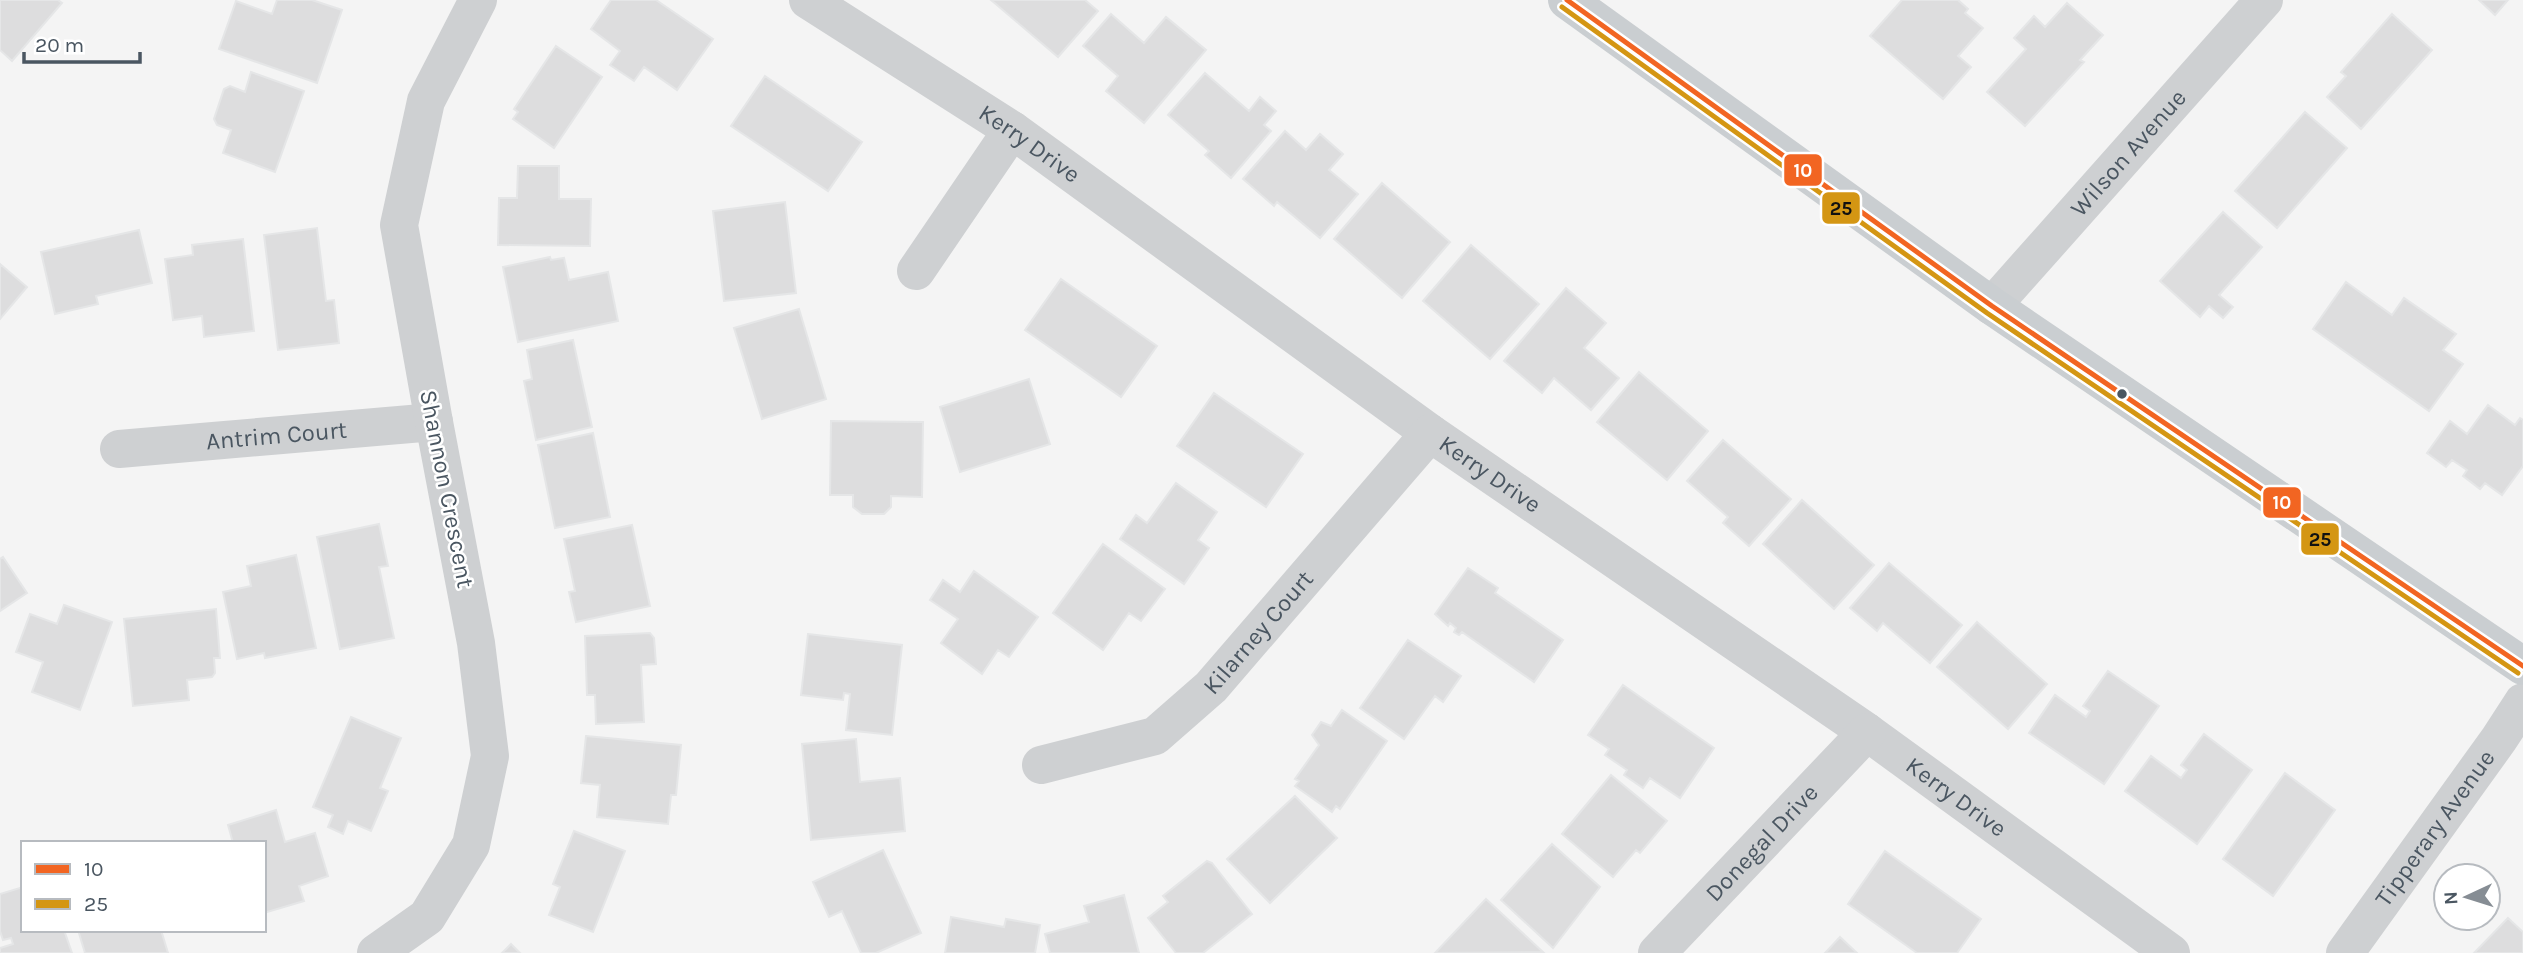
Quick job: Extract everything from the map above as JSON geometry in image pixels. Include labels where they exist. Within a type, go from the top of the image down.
[{"type":"main road","points":[[1567,0],[1992,306],[2523,666]]},
{"type":"street","name":"Shannon Crescent","points":[[376,953],[427,917],[471,845],[491,756],[476,643],[433,422],[399,225],[426,102],[478,0]]},
{"type":"street","name":"Kerry Drive","points":[[808,0],[1012,130],[1430,433],[1867,732],[2171,953]]},
{"type":"street","name":"Wilson Avenue","points":[[1992,306],[2264,0]]},
{"type":"street","points":[[916,271],[1012,130]]},
{"type":"street","name":"Antrim Court","points":[[119,449],[433,422]]},
{"type":"street","name":"Kilarney Court","points":[[1041,765],[1155,736],[1211,687],[1430,433]]},
{"type":"street","name":"Tipperary Avenue","points":[[2345,953],[2523,702]]},
{"type":"street","name":"Donegal Drive","points":[[1657,953],[1867,732]]},
{"type":"building","points":[[0,0],[58,0],[62,3],[12,61],[0,50]]},
{"type":"building","points":[[277,0],[312,0],[342,10],[317,83],[219,49],[236,1],[272,14]]},
{"type":"building","points":[[611,0],[656,0],[713,39],[677,90],[644,67],[634,81],[610,65],[620,51],[591,29]]},
{"type":"building","points":[[991,0],[1085,0],[1098,11],[1058,57]]},
{"type":"building","points":[[1902,0],[1958,0],[1968,9],[1965,13],[1983,28],[1958,56],[1971,67],[1943,99],[1870,36]]},
{"type":"building","points":[[2479,0],[2508,0],[2495,15]]},
{"type":"building","points":[[2067,3],[2103,35],[2080,60],[2084,62],[2025,126],[1987,92],[2026,49],[2014,38],[2034,16],[2045,27]]},
{"type":"building","points":[[1111,14],[1144,43],[1166,17],[1206,50],[1144,123],[1106,91],[1118,76],[1083,46]]},
{"type":"building","points":[[2392,14],[2432,50],[2361,129],[2327,97],[2346,76],[2341,72]]},
{"type":"building","points":[[556,46],[602,77],[554,148],[513,119],[518,112],[514,109]]},
{"type":"building","points":[[251,72],[304,91],[275,172],[223,153],[231,130],[217,125],[214,119],[224,89],[230,86],[245,92]]},
{"type":"building","points":[[1205,73],[1249,111],[1260,97],[1276,111],[1264,125],[1271,131],[1231,178],[1205,155],[1209,151],[1168,115]]},
{"type":"building","points":[[765,76],[862,142],[828,191],[731,126]]},
{"type":"building","points":[[2305,112],[2347,148],[2277,228],[2235,191]]},
{"type":"building","points":[[1285,131],[1306,150],[1320,134],[1343,154],[1329,170],[1358,194],[1320,238],[1277,202],[1274,206],[1243,179]]},
{"type":"building","points":[[518,166],[559,166],[559,199],[591,199],[590,246],[498,245],[499,198],[517,198]]},
{"type":"building","points":[[1382,183],[1450,242],[1402,298],[1334,239]]},
{"type":"building","points":[[785,202],[796,293],[724,301],[713,211]]},
{"type":"building","points":[[2223,212],[2262,247],[2219,295],[2233,307],[2223,318],[2209,306],[2200,317],[2160,281]]},
{"type":"building","points":[[317,228],[326,301],[334,300],[339,343],[278,350],[264,235]]},
{"type":"building","points":[[139,230],[152,283],[96,296],[98,304],[55,314],[41,252]]},
{"type":"building","points":[[243,239],[254,331],[204,337],[202,316],[173,320],[165,259],[193,255],[192,245]]},
{"type":"building","points":[[1471,245],[1539,304],[1490,359],[1423,301]]},
{"type":"building","points":[[550,257],[551,260],[564,258],[569,280],[608,272],[618,321],[518,342],[503,267]]},
{"type":"building","points":[[0,264],[27,287],[0,319]]},
{"type":"building","points":[[1061,279],[1157,346],[1121,397],[1025,330]]},
{"type":"building","points":[[2346,282],[2392,315],[2404,298],[2456,334],[2443,350],[2463,364],[2429,411],[2313,329]]},
{"type":"building","points":[[1566,288],[1606,323],[1584,348],[1619,378],[1591,410],[1554,378],[1542,393],[1504,361]]},
{"type":"building","points":[[799,309],[826,399],[762,419],[734,328]]},
{"type":"building","points":[[573,340],[592,427],[536,440],[524,381],[532,379],[527,350]]},
{"type":"building","points":[[1639,372],[1708,431],[1667,480],[1597,422]]},
{"type":"building","points":[[1029,379],[1050,444],[960,472],[940,407]]},
{"type":"building","points":[[1214,393],[1303,454],[1266,507],[1177,446]]},
{"type":"building","points":[[2488,405],[2515,425],[2520,418],[2523,420],[2523,466],[2502,495],[2485,483],[2480,489],[2463,476],[2467,470],[2452,460],[2446,467],[2427,453],[2450,421],[2467,434]]},
{"type":"building","points":[[831,421],[923,422],[922,497],[891,496],[891,507],[884,514],[862,514],[853,507],[853,495],[830,495]]},
{"type":"building","points":[[593,433],[610,517],[555,528],[538,445]]},
{"type":"building","points":[[1723,440],[1791,499],[1749,546],[1723,523],[1728,517],[1687,481]]},
{"type":"building","points":[[1176,483],[1217,512],[1198,540],[1209,548],[1184,584],[1120,539],[1136,515],[1147,523]]},
{"type":"building","points":[[1802,500],[1874,565],[1834,609],[1763,544]]},
{"type":"building","points":[[379,524],[388,566],[379,567],[394,638],[340,649],[317,537]]},
{"type":"building","points":[[632,525],[650,606],[576,622],[569,592],[575,591],[564,539]]},
{"type":"building","points":[[1103,544],[1165,589],[1141,621],[1129,613],[1103,650],[1053,613]]},
{"type":"building","points":[[296,555],[316,648],[265,658],[264,653],[237,659],[223,592],[251,586],[247,566]]},
{"type":"building","points":[[3,557],[27,593],[0,611],[0,559]]},
{"type":"building","points":[[1889,563],[1962,625],[1930,663],[1883,623],[1877,631],[1850,608]]},
{"type":"building","points":[[1468,568],[1498,588],[1495,593],[1563,640],[1534,682],[1462,632],[1459,635],[1454,632],[1456,628],[1450,623],[1448,626],[1435,614]]},
{"type":"building","points":[[974,571],[1038,617],[1009,657],[998,650],[982,674],[941,643],[958,619],[930,600],[943,580],[960,592]]},
{"type":"building","points":[[64,605],[112,622],[80,710],[32,692],[43,662],[16,652],[30,614],[57,624]]},
{"type":"building","points":[[216,609],[220,658],[214,658],[215,673],[212,677],[187,680],[189,700],[133,706],[124,619]]},
{"type":"building","points":[[1977,622],[2047,684],[2008,729],[1937,667]]},
{"type":"building","points":[[650,633],[654,638],[656,664],[641,665],[644,722],[596,724],[595,695],[587,695],[585,636]]},
{"type":"building","points":[[808,634],[902,645],[892,735],[846,730],[850,694],[844,693],[843,700],[801,695]]},
{"type":"building","points":[[1408,640],[1461,676],[1443,702],[1435,696],[1404,739],[1360,708]]},
{"type":"building","points":[[2108,671],[2159,706],[2104,784],[2029,733],[2055,695],[2086,717],[2090,711],[2083,706]]},
{"type":"building","points":[[1623,685],[1714,748],[1680,798],[1650,778],[1643,788],[1624,775],[1627,770],[1605,755],[1609,749],[1588,735]]},
{"type":"building","points":[[1342,710],[1387,741],[1340,809],[1336,806],[1332,812],[1295,786],[1299,781],[1295,779],[1319,745],[1312,735],[1321,722],[1331,726]]},
{"type":"building","points":[[351,717],[401,738],[380,788],[388,791],[371,831],[348,821],[343,834],[328,827],[333,815],[313,807]]},
{"type":"building","points":[[2204,734],[2252,770],[2197,844],[2125,791],[2151,756],[2181,778],[2187,770],[2181,765]]},
{"type":"building","points":[[586,736],[681,745],[676,795],[671,795],[668,824],[597,817],[600,785],[581,783]]},
{"type":"building","points":[[856,739],[860,782],[900,778],[905,831],[811,840],[802,744]]},
{"type":"building","points":[[2285,773],[2335,810],[2273,896],[2223,859]]},
{"type":"building","points":[[1611,775],[1667,821],[1640,853],[1636,850],[1613,877],[1562,834]]},
{"type":"building","points":[[1295,796],[1337,838],[1270,903],[1227,859]]},
{"type":"building","points":[[276,810],[285,842],[315,833],[328,876],[299,886],[304,901],[266,912],[266,841],[232,841],[228,825]]},
{"type":"building","points":[[574,831],[625,851],[593,932],[549,915],[560,887],[553,884]]},
{"type":"building","points":[[1552,844],[1600,887],[1553,948],[1501,900]]},
{"type":"building","points":[[883,850],[921,933],[876,953],[861,953],[842,911],[829,917],[813,882]]},
{"type":"building","points":[[1885,851],[1981,919],[1957,953],[1917,953],[1848,904]]},
{"type":"building","points":[[1207,861],[1212,863],[1252,914],[1203,953],[1176,953],[1148,918],[1168,902],[1163,896]]},
{"type":"building","points":[[21,888],[21,932],[65,932],[72,953],[0,953],[0,948],[13,944],[11,938],[3,940],[0,931],[0,894]]},
{"type":"building","points":[[1124,895],[1139,953],[1050,953],[1045,934],[1089,922],[1084,906]]},
{"type":"building","points":[[1486,899],[1543,952],[1435,953]]},
{"type":"building","points":[[951,917],[1004,927],[1006,919],[1040,925],[1035,953],[945,953]]},
{"type":"building","points":[[2508,918],[2523,932],[2523,953],[2474,953],[2494,932],[2502,932],[2502,924]]},
{"type":"building","points":[[79,932],[162,932],[168,953],[85,953]]},
{"type":"building","points":[[1840,937],[1857,953],[1825,953]]},
{"type":"building","points":[[511,944],[520,953],[502,953]]},
{"type":"transit line","name":"10","points":[[1567,0],[1992,306],[2523,666]]},
{"type":"transit line","name":"25","points":[[1562,7],[1987,313],[2518,673]]}]
